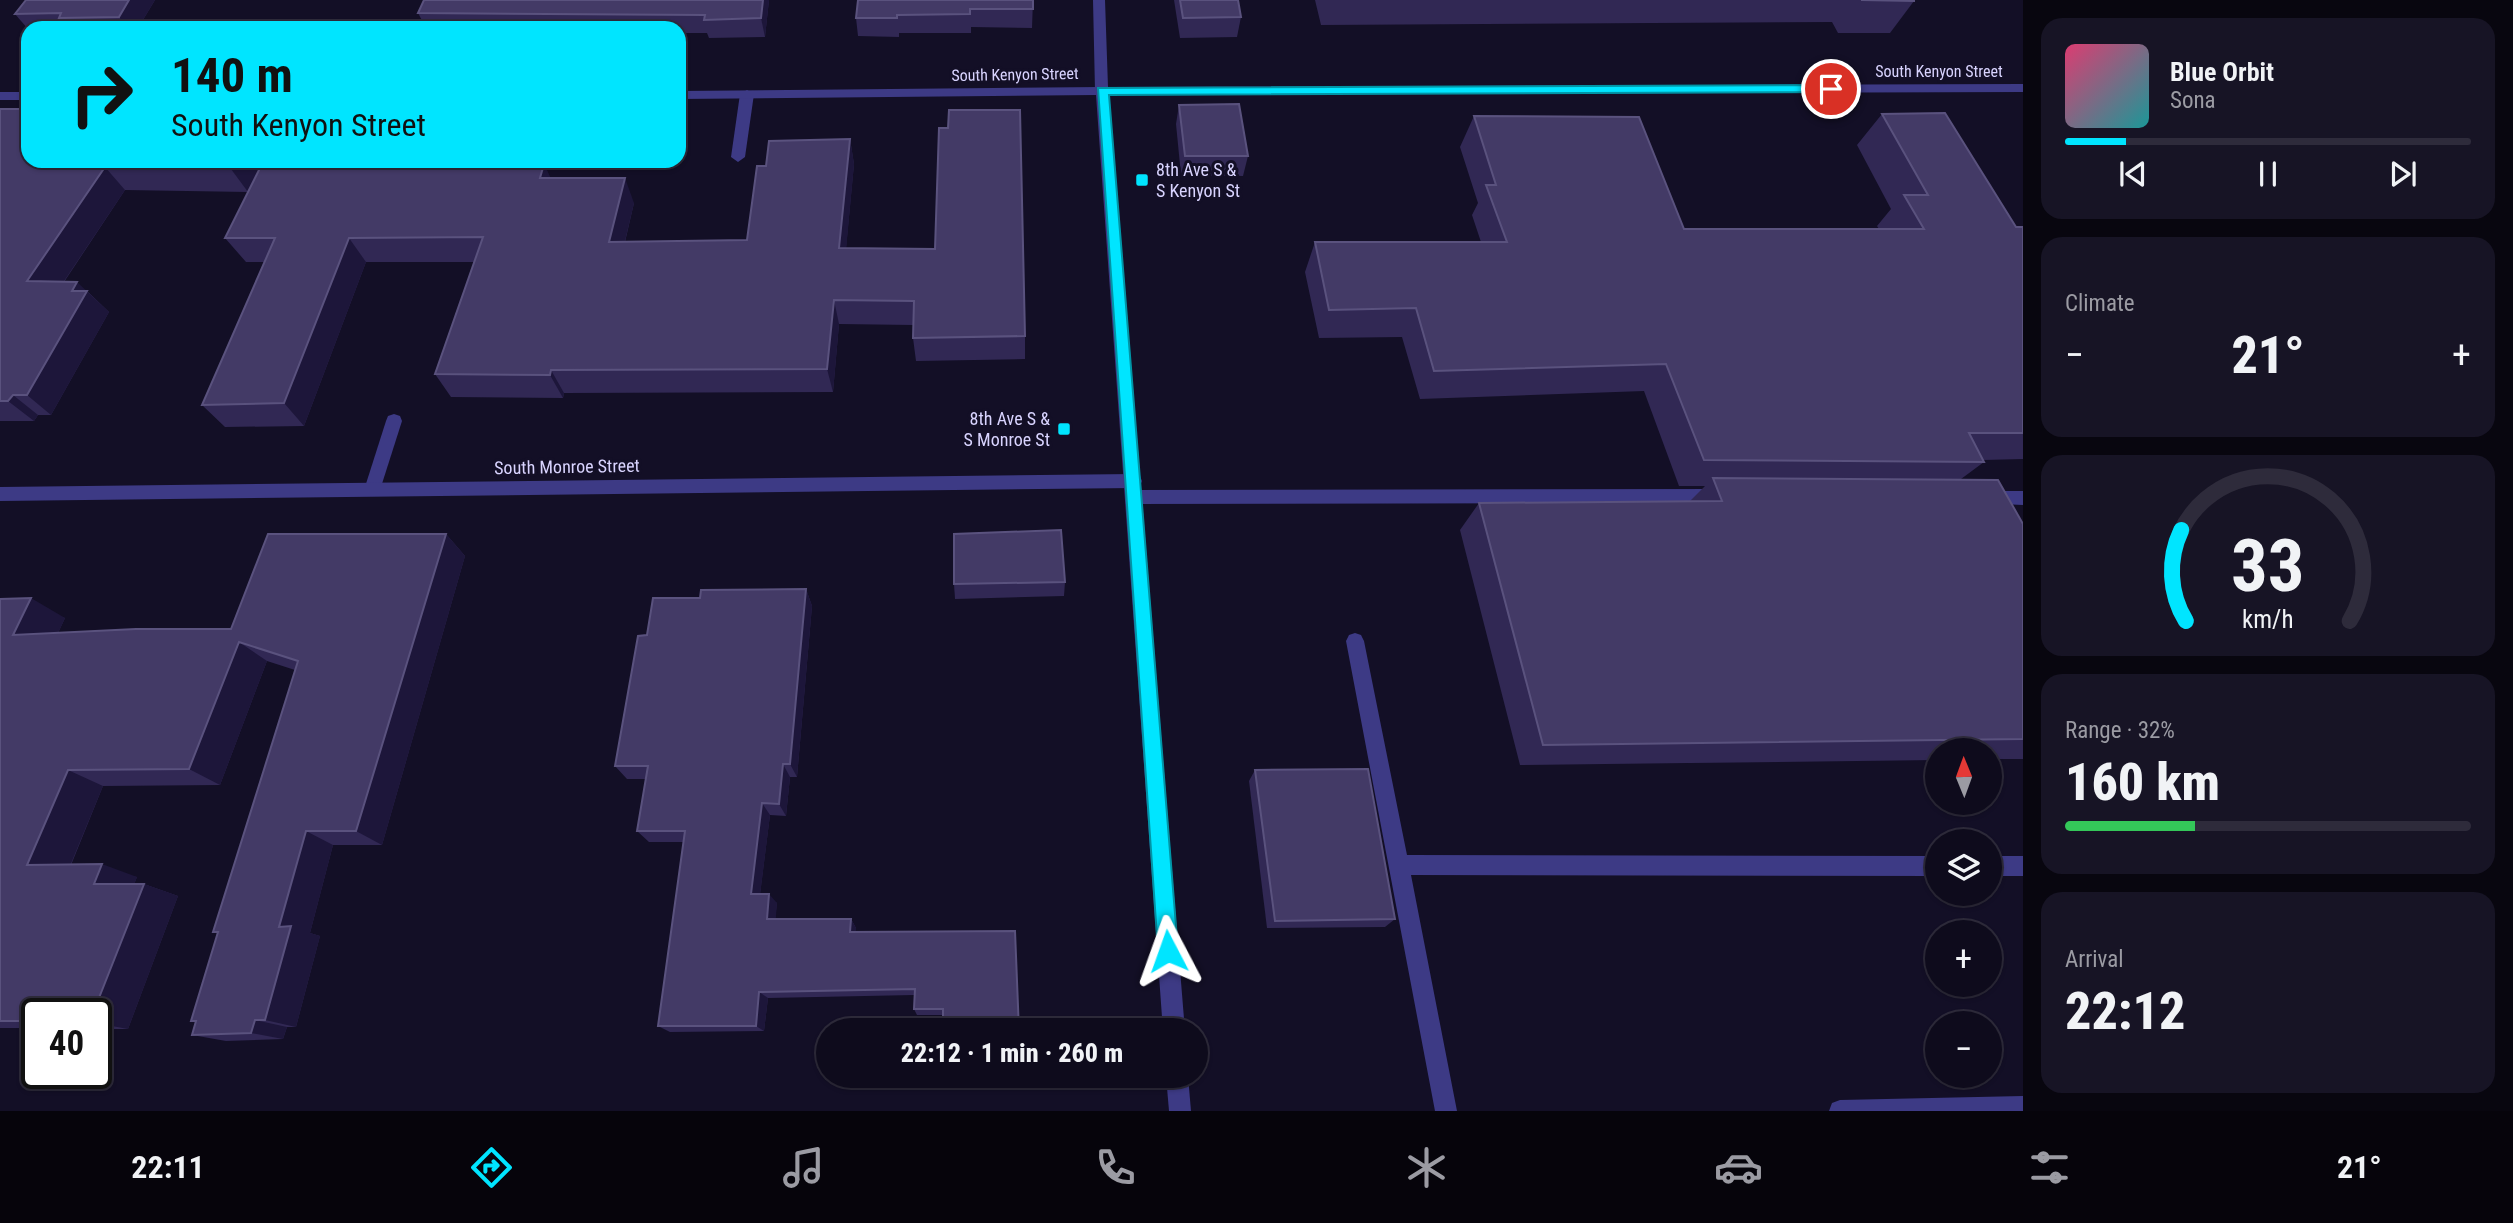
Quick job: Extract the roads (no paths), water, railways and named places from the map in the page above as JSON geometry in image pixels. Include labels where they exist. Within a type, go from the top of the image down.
[{"type":"street","points":[[1098,0],[1102,91],[1173,1018]]},
{"type":"street","name":"South Kenyon Street","points":[[686,95],[2023,88]]},
{"type":"street","points":[[738,157],[747,94]]},
{"type":"street","points":[[0,96],[21,96]]},
{"type":"street","points":[[372,490],[394,421]]},
{"type":"street","name":"South Monroe Street","points":[[0,494],[372,490],[1134,489],[1736,496]]},
{"type":"street","points":[[1968,498],[2023,498]]},
{"type":"street","points":[[1355,641],[1446,1111]]},
{"type":"street","points":[[1399,865],[1925,866]]},
{"type":"street","points":[[2002,866],[2023,866]]},
{"type":"street","points":[[1178,1088],[1180,1111]]},
{"type":"street","points":[[1840,1111],[2023,1107]]},
{"type":"place","name":"8th Ave S & S Kenyon St","points":[[1142,180]]},
{"type":"place","name":"8th Ave S & S Monroe St","points":[[1064,429]]}]
